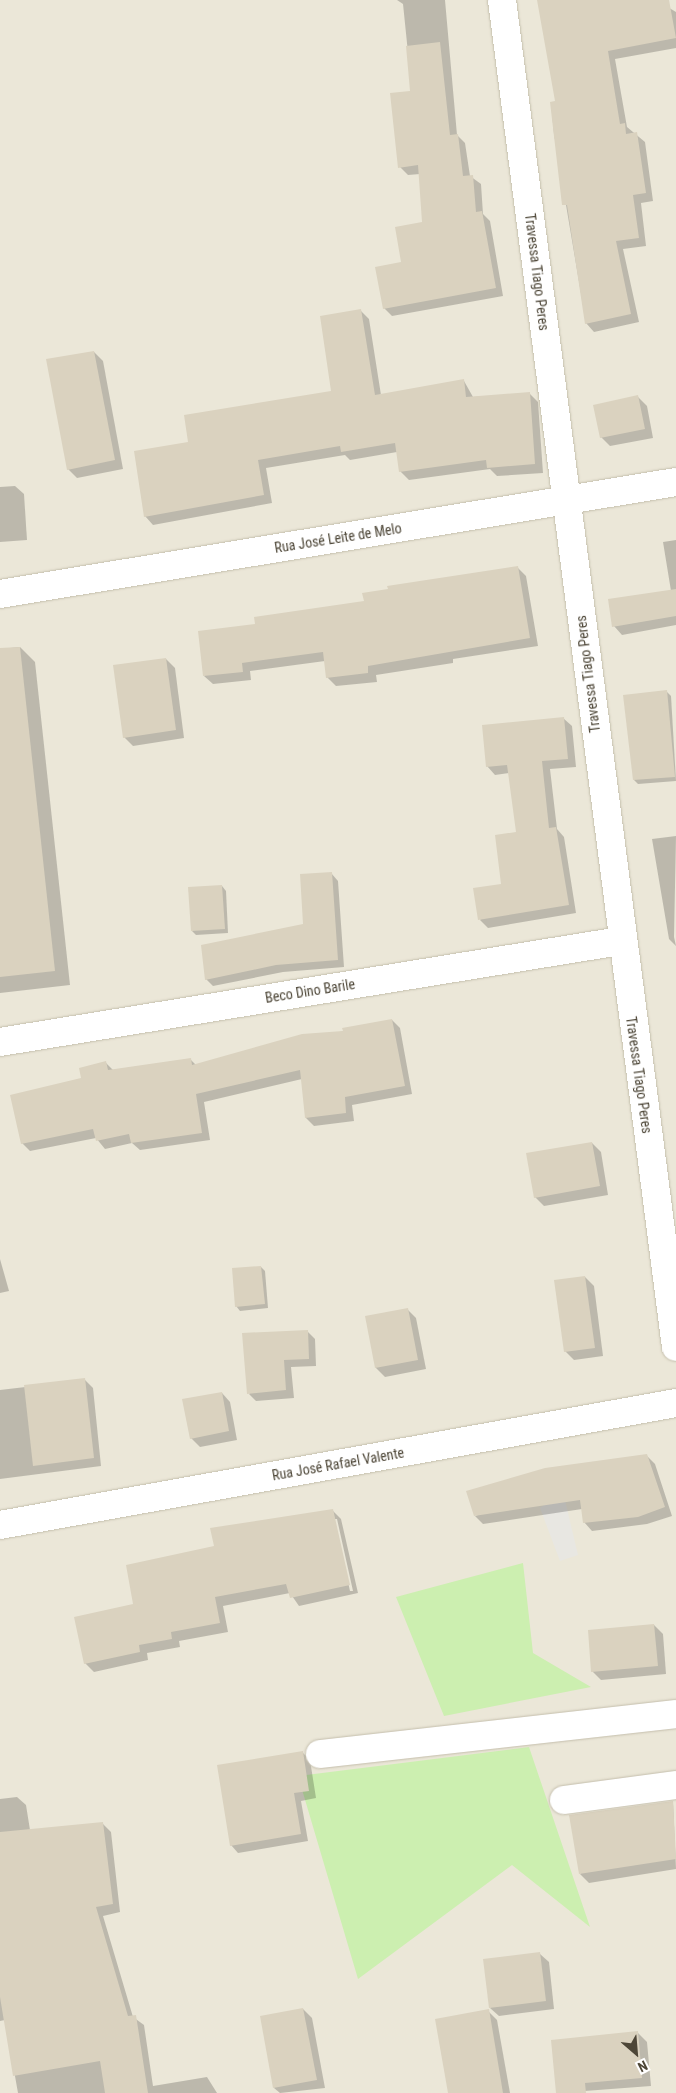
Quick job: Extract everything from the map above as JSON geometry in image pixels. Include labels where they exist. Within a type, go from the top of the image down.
[{"type":"street","name":"Travessa Tiago Peres","points":[[502,0],[567,500],[620,941],[676,1347]]},
{"type":"street","name":"Rua José Leite de Melo","points":[[0,594],[676,482]]},
{"type":"street","name":"Beco Dino Barile","points":[[0,1042],[620,941]]},
{"type":"street","name":"Rua José Rafael Valente","points":[[0,1525],[676,1403]]},
{"type":"street","points":[[320,1754],[676,1714]]},
{"type":"street","points":[[564,1800],[676,1785]]},
{"type":"shaded area","points":[[0,0],[676,0],[676,2093],[0,2093]]},
{"type":"shaded area","points":[[563,1492],[578,1555],[560,1561],[540,1508]]},
{"type":"green space","points":[[523,1563],[533,1653],[591,1687],[444,1716],[396,1597]]},
{"type":"green space","points":[[529,1747],[590,1927],[512,1865],[358,1979],[298,1776]]},
{"type":"building","points":[[537,0],[669,0],[676,38],[608,51],[620,124],[625,123],[626,134],[637,132],[646,193],[633,195],[639,238],[616,241],[631,314],[585,324],[567,205],[562,205],[550,102],[555,101]]},
{"type":"building","points":[[440,42],[450,135],[458,134],[463,176],[473,175],[476,212],[482,211],[496,288],[383,309],[375,267],[401,262],[395,227],[422,222],[418,165],[398,168],[390,93],[410,91],[406,46]]},
{"type":"building","points":[[361,309],[375,395],[464,379],[466,397],[530,392],[535,464],[487,468],[486,460],[399,472],[395,443],[341,452],[340,446],[258,460],[264,495],[144,517],[134,451],[188,442],[184,415],[331,391],[320,316]]},
{"type":"building","points":[[94,351],[115,460],[67,470],[46,359]]},
{"type":"building","points":[[638,395],[645,429],[600,438],[593,405]]},
{"type":"building","points":[[518,566],[530,638],[368,666],[368,673],[326,678],[323,652],[242,663],[243,672],[203,676],[198,631],[255,624],[254,617],[364,601],[362,593],[388,589],[387,586]]},
{"type":"building","points":[[676,589],[676,616],[612,627],[608,599]]},
{"type":"building","points":[[20,647],[55,971],[0,977],[0,648]]},
{"type":"building","points":[[166,658],[176,730],[123,738],[113,665]]},
{"type":"building","points":[[667,690],[675,777],[633,780],[623,695]]},
{"type":"building","points":[[564,717],[568,759],[542,761],[549,828],[556,827],[569,905],[478,920],[473,888],[501,884],[495,835],[516,832],[507,765],[486,767],[482,725]]},
{"type":"building","points":[[332,872],[338,960],[276,965],[205,980],[201,945],[303,924],[300,874]]},
{"type":"building","points":[[222,885],[225,929],[191,931],[188,887]]},
{"type":"building","points":[[392,1019],[405,1086],[345,1097],[346,1113],[305,1118],[300,1070],[196,1094],[202,1133],[131,1143],[129,1134],[96,1141],[93,1129],[21,1144],[10,1095],[81,1078],[79,1068],[106,1061],[108,1070],[191,1058],[192,1065],[302,1034],[343,1031],[342,1028]]},
{"type":"building","points":[[592,1142],[600,1186],[534,1198],[526,1153]]},
{"type":"building","points":[[261,1266],[265,1304],[235,1307],[232,1268]]},
{"type":"building","points":[[585,1276],[595,1348],[564,1352],[554,1280]]},
{"type":"building","points":[[408,1308],[418,1360],[375,1368],[365,1316]]},
{"type":"building","points":[[308,1330],[309,1359],[284,1360],[286,1390],[247,1394],[242,1333]]},
{"type":"building","points":[[85,1378],[94,1458],[33,1466],[24,1385]]},
{"type":"building","points":[[222,1392],[229,1431],[190,1439],[182,1399]]},
{"type":"building","points":[[647,1454],[665,1507],[638,1517],[583,1523],[580,1500],[474,1516],[466,1491],[545,1468]]},
{"type":"building","points":[[333,1509],[350,1585],[290,1598],[286,1584],[215,1597],[220,1623],[171,1632],[172,1639],[139,1645],[140,1652],[84,1664],[74,1617],[133,1604],[126,1565],[214,1546],[210,1528]]},
{"type":"building","points":[[654,1624],[658,1666],[591,1672],[588,1630]]},
{"type":"building","points":[[303,1751],[309,1791],[294,1793],[301,1834],[230,1846],[217,1765]]},
{"type":"building","points":[[673,1801],[676,1859],[579,1874],[569,1815]]},
{"type":"building","points":[[103,1822],[113,1904],[96,1907],[128,2016],[136,2015],[148,2093],[105,2093],[100,2061],[13,2076],[0,1997],[0,1832]]},
{"type":"building","points":[[540,1952],[546,2001],[489,2008],[483,1959]]},
{"type":"building","points":[[303,2008],[317,2080],[273,2088],[260,2016]]},
{"type":"building","points":[[489,2009],[503,2093],[448,2093],[435,2019]]},
{"type":"building","points":[[638,2031],[642,2078],[585,2083],[586,2093],[556,2093],[551,2040]]}]
